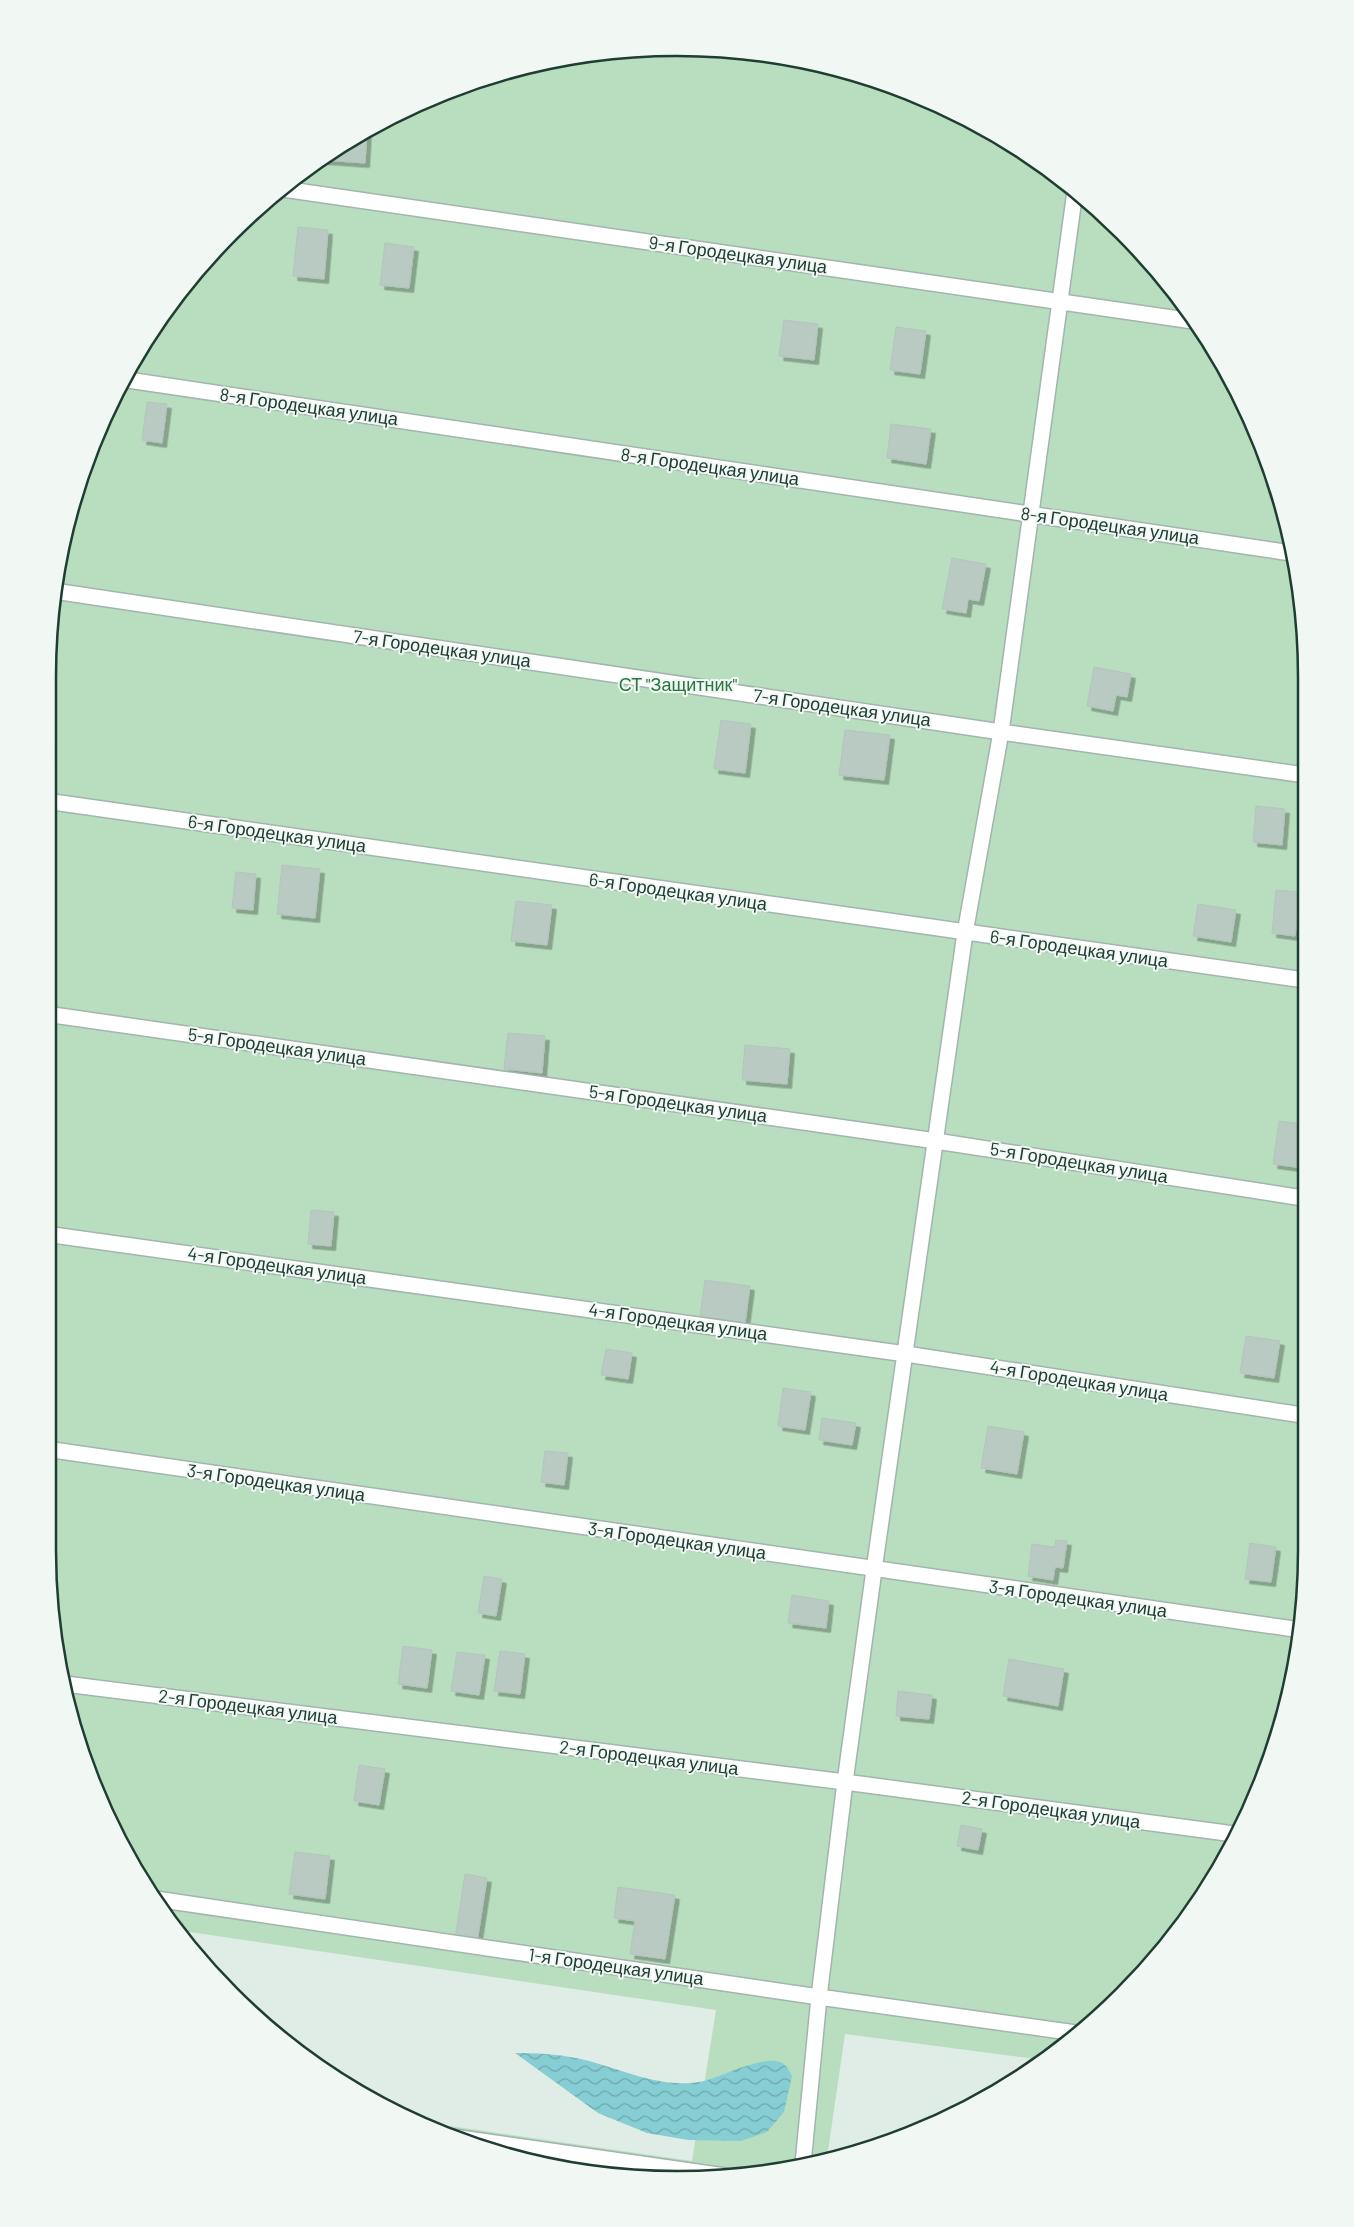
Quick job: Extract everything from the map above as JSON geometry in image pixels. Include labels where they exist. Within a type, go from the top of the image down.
[{"type":"street","name":"9-я Городецкая улица","points":[[292,190],[1184,320]]},
{"type":"street","points":[[804,2158],[819,1997],[845,1782],[874,1570],[966,933],[1001,732],[1074,200]]},
{"type":"street","name":"8-я Городецкая улица","points":[[132,381],[1285,552]]},
{"type":"street","name":"7-я Городецкая улица","points":[[63,592],[1001,732],[1298,773]]},
{"type":"street","name":"6-я Городецкая улица","points":[[56,802],[1298,979]]},
{"type":"street","name":"5-я Городецкая улица","points":[[56,1015],[936,1141],[1298,1197]]},
{"type":"street","name":"4-я Городецкая улица","points":[[56,1235],[906,1354],[1298,1414]]},
{"type":"street","name":"3-я Городецкая улица","points":[[56,1450],[874,1570],[1292,1629]]},
{"type":"street","name":"2-я Городецкая улица","points":[[71,1685],[845,1782],[1229,1833]]},
{"type":"street","name":"1-я Городецкая улица","points":[[165,1900],[1068,2032]]},
{"type":"street","points":[[492,2143],[687,2171]]},
{"type":"green space","name":"СТ \"Защитник\"","points":[[677,56],[718,58],[798,68],[838,77],[877,89],[915,104],[952,120],[1022,161],[1086,210],[1116,238],[1144,268],[1193,332],[1234,402],[1250,439],[1265,477],[1277,516],[1286,556],[1296,636],[1298,677],[1298,1550],[1296,1591],[1286,1671],[1277,1711],[1265,1750],[1234,1825],[1193,1895],[1144,1959],[1086,2017],[1032,2059],[845,2034],[828,2152],[798,2159],[718,2169],[677,2171],[636,2169],[556,2159],[516,2150],[445,2125],[692,2161],[716,2010],[188,1932],[161,1895],[139,1860],[120,1825],[89,1750],[77,1711],[68,1671],[58,1591],[56,1550],[56,677],[58,636],[68,556],[77,516],[89,477],[104,439],[120,402],[139,367],[161,332],[210,268],[268,210],[332,161],[402,120],[477,89],[516,77],[596,62]]},
{"type":"water","points":[[515,2053],[546,2054],[576,2058],[652,2080],[667,2082],[699,2082],[744,2066],[768,2061],[778,2062],[786,2066],[792,2076],[784,2112],[767,2132],[741,2141],[688,2140],[647,2133],[598,2113]]},
{"type":"building","points":[[366,139],[365,163],[333,161]]},
{"type":"building","points":[[298,227],[328,230],[324,279],[293,276]]},
{"type":"building","points":[[385,243],[414,247],[409,288],[380,285]]},
{"type":"building","points":[[784,320],[818,324],[814,360],[779,356]]},
{"type":"building","points":[[896,327],[926,331],[920,374],[890,370]]},
{"type":"building","points":[[147,402],[167,404],[162,443],[142,440]]},
{"type":"building","points":[[891,424],[931,429],[926,464],[887,458]]},
{"type":"building","points":[[952,558],[986,564],[979,601],[968,599],[966,613],[942,609]]},
{"type":"building","points":[[1094,667],[1131,674],[1127,697],[1116,695],[1113,711],[1087,706]]},
{"type":"building","points":[[721,720],[751,724],[745,773],[714,769]]},
{"type":"building","points":[[845,730],[890,735],[884,780],[839,775]]},
{"type":"building","points":[[1256,806],[1285,809],[1282,845],[1253,842]]},
{"type":"building","points":[[282,865],[320,869],[315,918],[277,914]]},
{"type":"building","points":[[236,872],[256,874],[253,910],[232,908]]},
{"type":"building","points":[[1276,890],[1298,892],[1295,936],[1272,933]]},
{"type":"building","points":[[516,901],[552,905],[547,945],[511,941]]},
{"type":"building","points":[[1198,904],[1236,910],[1231,942],[1193,936]]},
{"type":"building","points":[[508,1033],[545,1036],[542,1073],[504,1069]]},
{"type":"building","points":[[745,1045],[790,1049],[787,1084],[742,1080]]},
{"type":"building","points":[[1279,1121],[1298,1123],[1298,1167],[1273,1164]]},
{"type":"building","points":[[311,1210],[334,1212],[331,1246],[308,1244]]},
{"type":"building","points":[[705,1280],[750,1286],[745,1323],[700,1316]]},
{"type":"building","points":[[1246,1336],[1280,1341],[1274,1378],[1240,1373]]},
{"type":"building","points":[[606,1349],[632,1353],[628,1379],[601,1375]]},
{"type":"building","points":[[783,1388],[811,1392],[805,1430],[778,1426]]},
{"type":"building","points":[[822,1418],[856,1423],[852,1445],[819,1440]]},
{"type":"building","points":[[988,1426],[1024,1432],[1017,1474],[981,1468]]},
{"type":"building","points":[[545,1451],[568,1453],[564,1485],[541,1482]]},
{"type":"building","points":[[1056,1540],[1067,1541],[1063,1568],[1055,1567],[1053,1580],[1028,1576],[1032,1544],[1055,1547]]},
{"type":"building","points":[[1250,1543],[1276,1547],[1271,1582],[1245,1579]]},
{"type":"building","points":[[484,1576],[502,1579],[496,1616],[478,1613]]},
{"type":"building","points":[[792,1595],[829,1601],[826,1628],[788,1623]]},
{"type":"building","points":[[403,1646],[432,1650],[427,1688],[398,1684]]},
{"type":"building","points":[[500,1651],[525,1654],[520,1694],[494,1691]]},
{"type":"building","points":[[457,1652],[485,1655],[479,1695],[451,1691]]},
{"type":"building","points":[[1009,1659],[1064,1669],[1058,1706],[1003,1696]]},
{"type":"building","points":[[898,1691],[932,1695],[929,1719],[896,1716]]},
{"type":"building","points":[[359,1765],[385,1769],[379,1805],[354,1801]]},
{"type":"building","points":[[961,1825],[982,1829],[978,1850],[957,1846]]},
{"type":"building","points":[[295,1852],[330,1856],[325,1899],[289,1894]]},
{"type":"building","points":[[465,1874],[487,1878],[477,1942],[455,1939]]},
{"type":"building","points":[[618,1887],[675,1895],[665,1959],[630,1954],[635,1921],[614,1918]]}]
